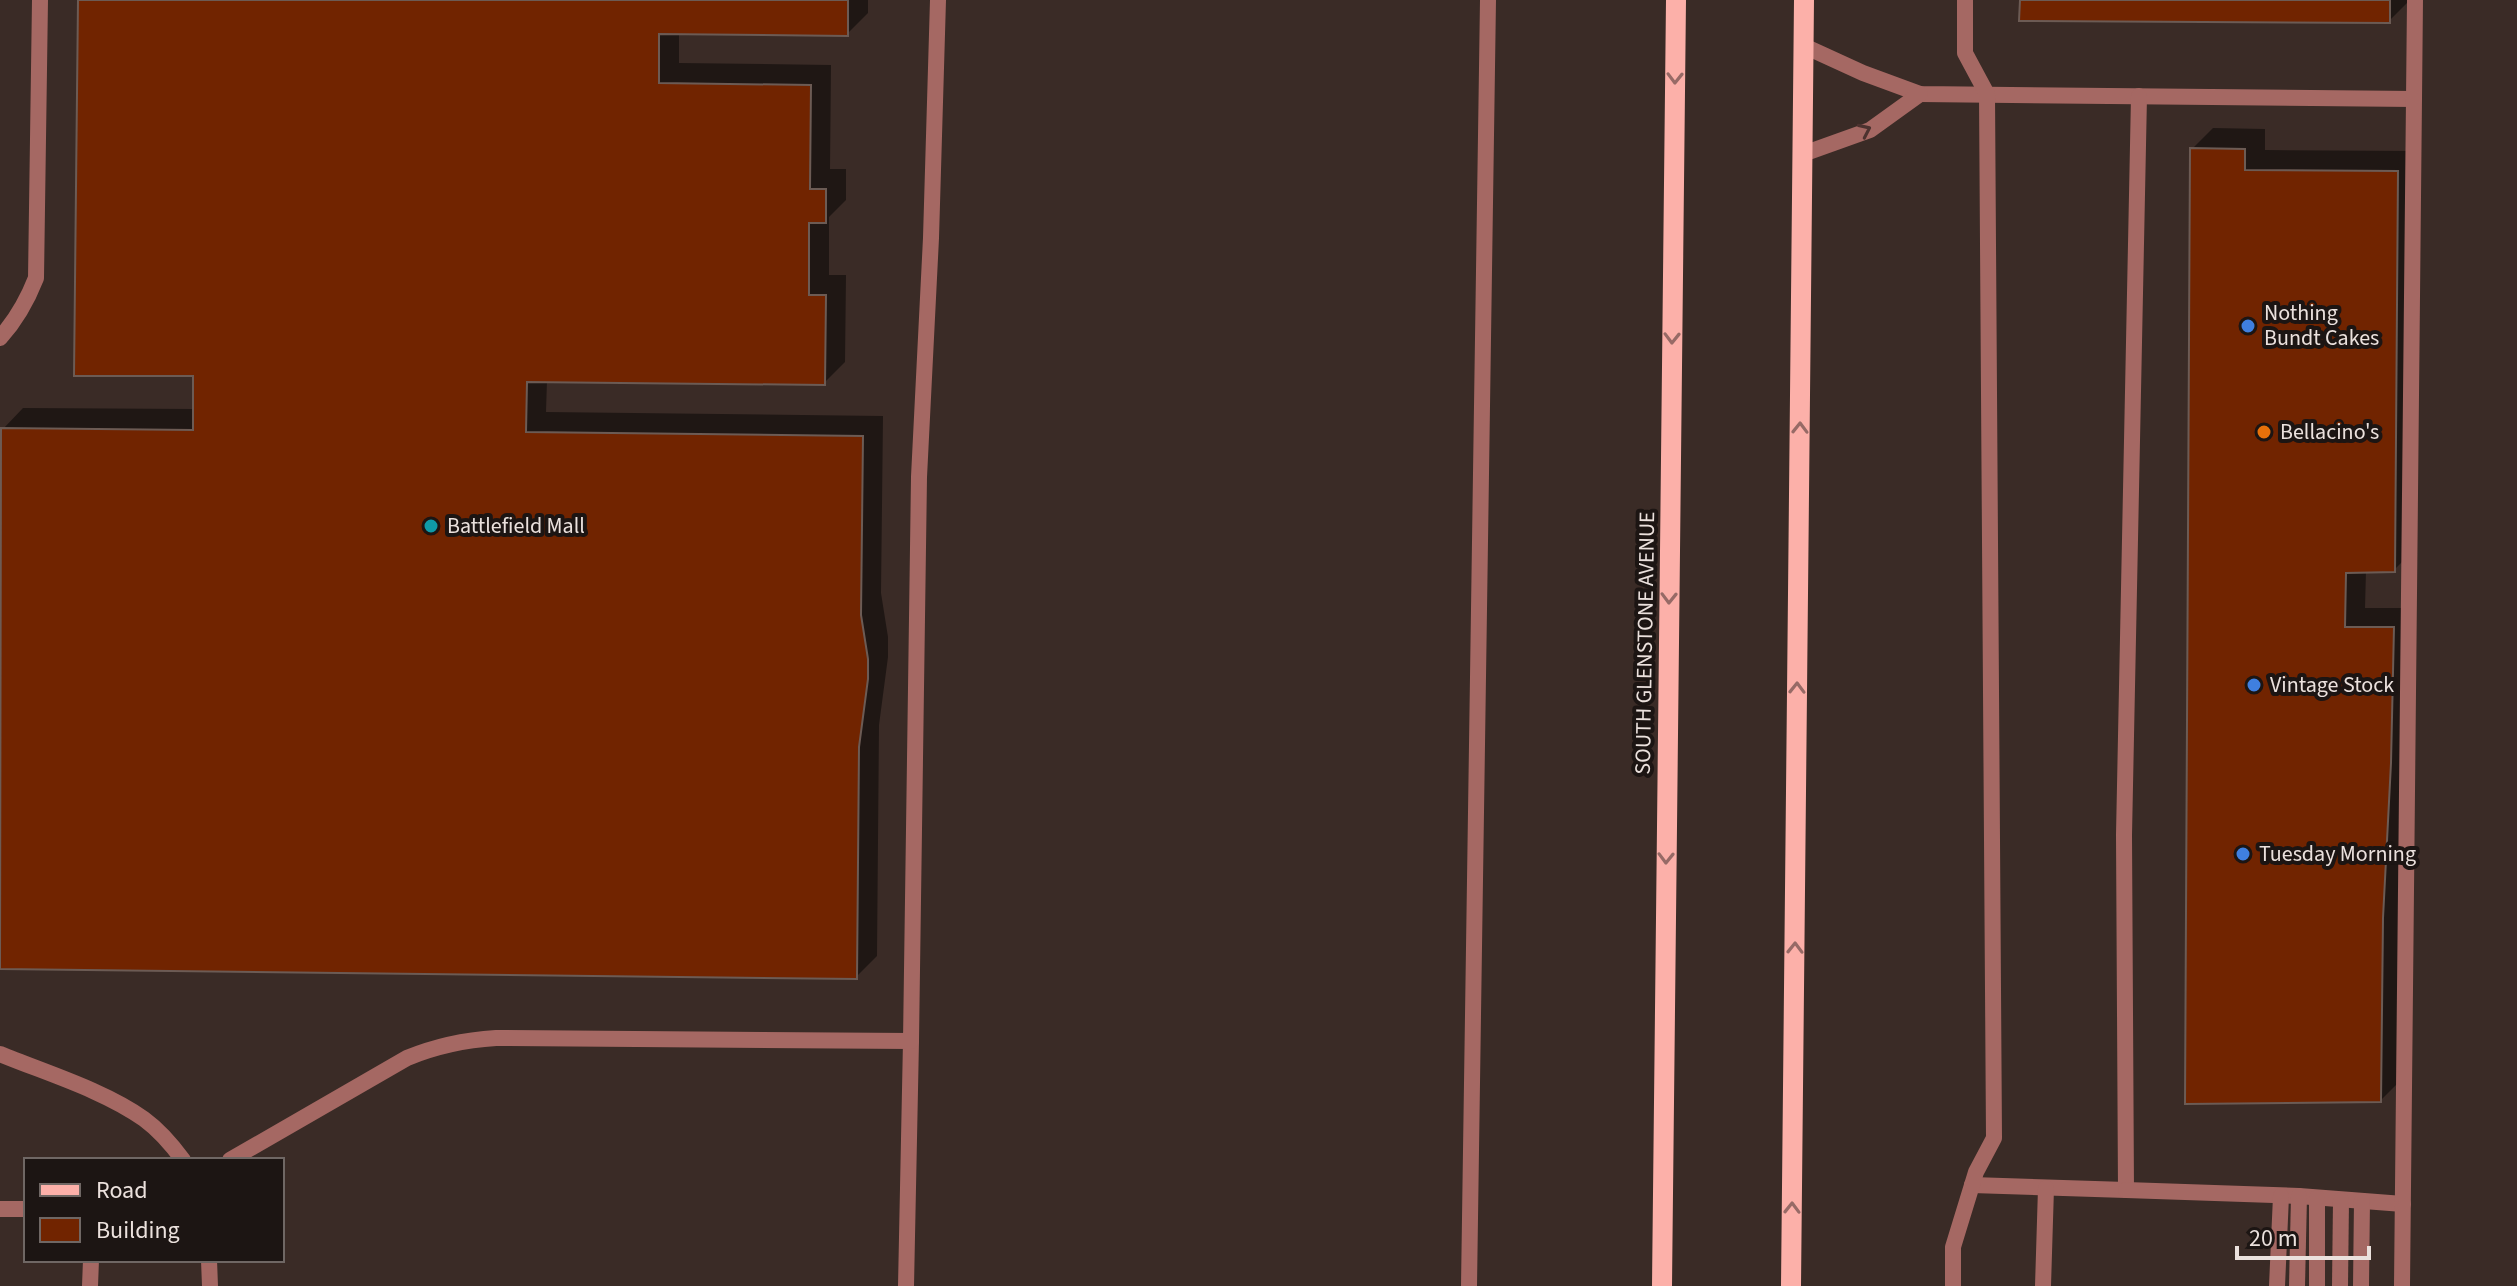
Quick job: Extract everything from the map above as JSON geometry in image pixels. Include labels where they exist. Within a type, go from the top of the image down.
[{"type":"main road","name":"SOUTH GLENSTONE AVENUE","points":[[1662,1286],[1676,0]]},
{"type":"main road","points":[[1791,1286],[1804,0]]},
{"type":"street","points":[[0,338],[15,321],[36,278],[40,0]]},
{"type":"street","points":[[906,1286],[919,477],[931,238],[938,0]]},
{"type":"street","points":[[1469,1286],[1488,0]]},
{"type":"street","points":[[1953,1286],[1953,1247],[1972,1185],[1994,1138],[1987,94],[1965,53],[1965,0]]},
{"type":"street","points":[[2402,1286],[2415,0]]},
{"type":"street","points":[[1804,46],[1920,94],[2414,99]]},
{"type":"street","points":[[1803,154],[1870,130],[1920,94]]},
{"type":"street","points":[[2126,1190],[2124,835],[2139,96]]},
{"type":"street","points":[[233,1158],[407,1058],[434,1047],[465,1040],[911,1041]]},
{"type":"street","points":[[0,1054],[120,1104],[146,1120],[181,1158]]},
{"type":"street","points":[[1972,1185],[2299,1196],[2403,1204]]},
{"type":"street","points":[[2043,1286],[2046,1188]]},
{"type":"street","points":[[2277,1286],[2281,1196]]},
{"type":"street","points":[[2297,1286],[2299,1196]]},
{"type":"street","points":[[2317,1198],[2317,1286]]},
{"type":"street","points":[[2340,1286],[2341,1200]]},
{"type":"street","points":[[2361,1286],[2362,1201]]},
{"type":"street","points":[[0,1209],[24,1209]]},
{"type":"street","points":[[90,1286],[91,1262]]},
{"type":"street","points":[[209,1262],[210,1286]]},
{"type":"building","name":"Battlefield Mall","points":[[78,0],[848,0],[848,36],[659,34],[659,83],[811,85],[810,189],[826,189],[826,223],[809,223],[809,295],[826,295],[825,385],[527,382],[526,432],[863,436],[861,615],[868,679],[859,747],[857,979],[0,969],[1,428],[193,430],[193,376],[74,376]]},
{"type":"building","points":[[2020,0],[2390,0],[2390,23],[2019,21]]},
{"type":"building","points":[[2190,148],[2245,149],[2245,170],[2398,171],[2395,572],[2346,573],[2345,627],[2394,627],[2383,918],[2381,1102],[2185,1104]]},
{"type":"place","name":"Nothing Bundt Cakes","points":[[2248,326]]},
{"type":"place","name":"Bellacino's","points":[[2264,432]]},
{"type":"place","name":"Battlefield Mall","points":[[431,526]]},
{"type":"place","name":"Vintage Stock","points":[[2254,685]]},
{"type":"place","name":"Tuesday Morning","points":[[2243,854]]}]
